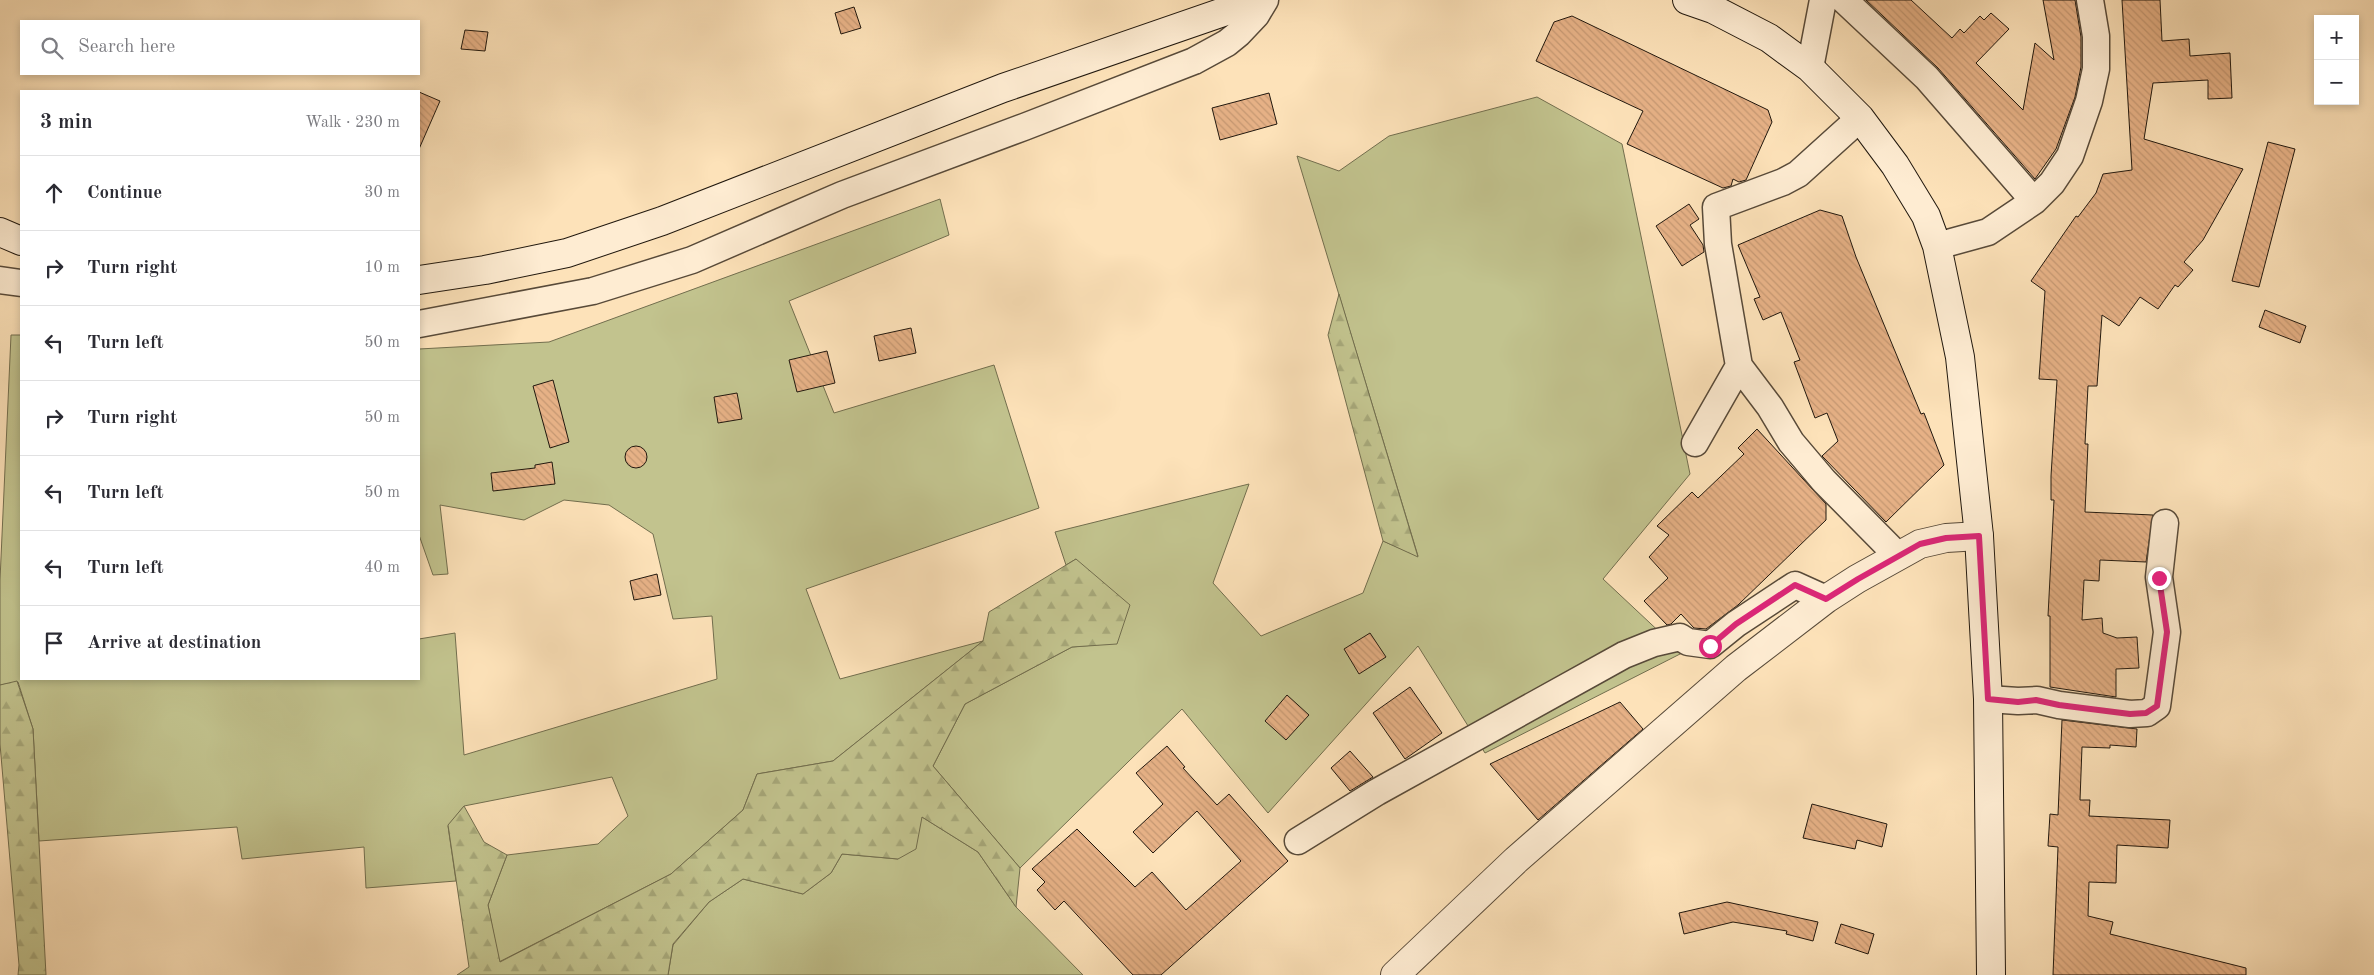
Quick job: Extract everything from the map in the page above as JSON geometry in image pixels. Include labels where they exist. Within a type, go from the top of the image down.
[{"type":"main road","points":[[420,280],[486,270],[575,250],[662,221],[1003,88],[1258,0]]},
{"type":"main road","points":[[1686,0],[1713,9],[1769,38],[1810,68],[1860,118],[1895,165],[1926,216],[1937,246],[1960,357],[1979,536],[1988,699],[1991,975]]},
{"type":"main road","points":[[0,232],[20,241]]},
{"type":"main road","points":[[1395,975],[1531,847],[1736,668],[1826,599],[1898,556],[1929,542],[1946,538],[1979,536]]},
{"type":"street","points":[[420,324],[592,291],[692,260],[842,195],[1024,128],[1194,61],[1227,43],[1238,34],[1256,15],[1265,0]]},
{"type":"street","points":[[1810,68],[1823,0]]},
{"type":"street","points":[[1844,0],[1927,78],[2034,201]]},
{"type":"street","points":[[1937,246],[1988,232],[2034,201],[2052,183],[2070,156],[2089,101],[2096,61],[2096,36],[2090,0]]},
{"type":"street","points":[[1860,118],[1798,174],[1783,182],[1716,207],[1718,244],[1740,366],[1770,407],[1791,442],[1824,481],[1898,556]]},
{"type":"street","points":[[0,280],[20,283]]},
{"type":"street","points":[[1695,442],[1740,366]]},
{"type":"street","points":[[1988,699],[2018,702],[2036,700],[2059,705],[2130,714],[2146,713],[2157,706],[2167,632],[2159,578],[2165,523]]},
{"type":"street","points":[[1298,841],[1377,792],[1624,656],[1654,643],[1680,637],[1688,642],[1710,646],[1736,624],[1795,585],[1826,599]]},
{"type":"green space","points":[[1537,97],[1622,144],[1690,474],[1603,579],[1682,653],[1485,753],[1418,646],[1268,813],[1182,709],[1020,868],[933,766],[965,704],[1072,647],[1117,643],[1076,559],[1066,565],[1055,532],[1249,484],[1213,583],[1261,636],[1363,593],[1383,541],[1418,556],[1297,156],[1339,171],[1389,136]]},
{"type":"green space","points":[[940,199],[949,235],[789,301],[834,413],[994,365],[1039,508],[806,589],[840,679],[983,641],[833,761],[757,774],[743,810],[671,874],[499,962],[488,905],[507,855],[598,844],[628,816],[612,777],[464,806],[448,826],[456,881],[366,888],[364,847],[242,859],[237,827],[39,841],[33,729],[18,682],[0,685],[0,580],[11,335],[20,335],[20,680],[420,680],[420,639],[455,633],[464,755],[717,679],[712,616],[673,619],[653,534],[609,505],[564,500],[524,520],[440,505],[448,574],[433,575],[420,538],[420,349],[549,342]]},
{"type":"green space","points":[[1339,294],[1418,557],[1383,541],[1328,335]]},
{"type":"green space","points":[[1076,559],[1130,605],[1117,644],[1072,647],[965,704],[933,766],[1020,868],[1016,907],[978,852],[922,817],[916,849],[898,859],[842,854],[831,873],[803,894],[743,879],[709,902],[673,944],[668,975],[457,975],[469,967],[448,825],[464,806],[484,842],[507,855],[488,905],[500,962],[671,874],[743,810],[757,774],[833,761],[983,641],[989,612]]},
{"type":"green space","points":[[17,681],[33,729],[46,975],[18,975],[19,965],[0,744],[0,685]]},
{"type":"green space","points":[[922,817],[978,852],[1016,907],[1083,975],[668,975],[673,945],[709,902],[743,879],[803,894],[831,873],[842,854],[898,859]]},
{"type":"building","points":[[1866,0],[1911,0],[1952,38],[1960,29],[1964,33],[1980,16],[1984,20],[1991,13],[2009,29],[1976,63],[2023,110],[2035,43],[2054,60],[2043,0],[2075,0],[2081,37],[2081,67],[2075,97],[2056,149],[2035,179],[1938,68]]},
{"type":"building","points":[[2122,0],[2160,0],[2162,41],[2189,39],[2190,56],[2230,53],[2232,98],[2208,99],[2208,80],[2153,83],[2144,139],[2243,169],[2203,240],[2184,262],[2193,270],[2178,287],[2175,285],[2158,309],[2140,297],[2119,326],[2102,315],[2097,386],[2088,386],[2085,444],[2088,444],[2085,512],[2153,515],[2146,562],[2100,560],[2099,581],[2084,580],[2082,620],[2102,618],[2103,633],[2117,638],[2137,637],[2139,668],[2116,669],[2116,697],[2050,687],[2050,616],[2048,616],[2054,500],[2051,500],[2051,476],[2057,380],[2039,379],[2045,291],[2031,281],[2076,216],[2078,217],[2096,193],[2103,174],[2132,170]]},
{"type":"building","points":[[854,7],[861,28],[841,34],[835,13]]},
{"type":"building","points":[[1572,16],[1768,110],[1772,122],[1746,180],[1739,182],[1733,179],[1731,186],[1723,188],[1627,144],[1643,111],[1536,61],[1554,22]]},
{"type":"building","points":[[465,30],[488,32],[485,51],[461,49]]},
{"type":"building","points":[[420,92],[440,101],[420,147]]},
{"type":"building","points":[[1269,93],[1277,124],[1220,140],[1212,108]]},
{"type":"building","points":[[2268,142],[2295,149],[2259,287],[2232,281]]},
{"type":"building","points":[[1689,204],[1699,219],[1690,225],[1703,245],[1704,252],[1682,266],[1656,226]]},
{"type":"building","points":[[1820,210],[1842,216],[1856,257],[1921,414],[1924,413],[1944,465],[1886,522],[1822,456],[1838,441],[1827,413],[1815,418],[1794,362],[1800,360],[1781,312],[1763,320],[1754,299],[1760,297],[1738,245]]},
{"type":"building","points":[[2265,310],[2306,326],[2300,343],[2259,327]]},
{"type":"building","points":[[911,328],[916,353],[879,361],[874,336]]},
{"type":"building","points":[[827,351],[835,383],[797,392],[789,360]]},
{"type":"building","points":[[553,380],[569,442],[550,448],[533,386]]},
{"type":"building","points":[[737,393],[742,419],[718,423],[714,397]]},
{"type":"building","points":[[1757,429],[1826,504],[1826,520],[1738,605],[1706,629],[1694,628],[1681,614],[1671,624],[1667,625],[1644,601],[1668,578],[1649,557],[1669,535],[1657,526],[1692,492],[1698,498],[1744,454],[1738,448]]},
{"type":"building","points":[[636,446],[644,449],[647,457],[644,465],[636,468],[628,465],[625,457],[628,449]]},
{"type":"building","points":[[552,462],[555,484],[493,491],[491,473],[535,468],[535,465]]},
{"type":"building","points":[[657,574],[661,595],[634,600],[630,581]]},
{"type":"building","points":[[1370,633],[1386,657],[1359,674],[1344,649]]},
{"type":"building","points":[[1410,687],[1442,733],[1405,759],[1373,713]]},
{"type":"building","points":[[1287,695],[1309,715],[1286,740],[1265,721]]},
{"type":"building","points":[[1620,702],[1643,729],[1538,820],[1490,764]]},
{"type":"building","points":[[2062,720],[2137,729],[2136,747],[2110,745],[2110,748],[2082,747],[2080,800],[2090,800],[2089,816],[2170,820],[2168,848],[2117,845],[2116,883],[2089,882],[2088,916],[2113,922],[2110,934],[2246,968],[2246,975],[2053,975],[2058,847],[2048,846],[2050,814],[2058,815]]},
{"type":"building","points":[[1167,746],[1185,767],[1183,768],[1217,805],[1229,794],[1288,861],[1161,975],[1133,975],[1064,901],[1055,910],[1037,890],[1045,882],[1032,869],[1077,829],[1135,887],[1152,872],[1186,910],[1241,861],[1197,811],[1153,853],[1133,832],[1163,804],[1136,773]]},
{"type":"building","points":[[1350,751],[1373,777],[1350,791],[1331,768]]},
{"type":"building","points":[[1812,804],[1887,824],[1882,847],[1857,840],[1855,849],[1803,838]]},
{"type":"building","points":[[1727,902],[1818,922],[1813,941],[1786,934],[1787,931],[1733,922],[1684,934],[1679,913]]},
{"type":"building","points":[[1841,924],[1874,934],[1868,954],[1835,943]]},
{"type":"route","points":[[1710,646],[1772,598],[1795,585],[1826,599],[1920,544],[1946,538],[1979,536],[1988,699],[2018,702],[2036,700],[2059,705],[2130,714],[2146,713],[2157,706],[2167,632],[2159,578]]}]
